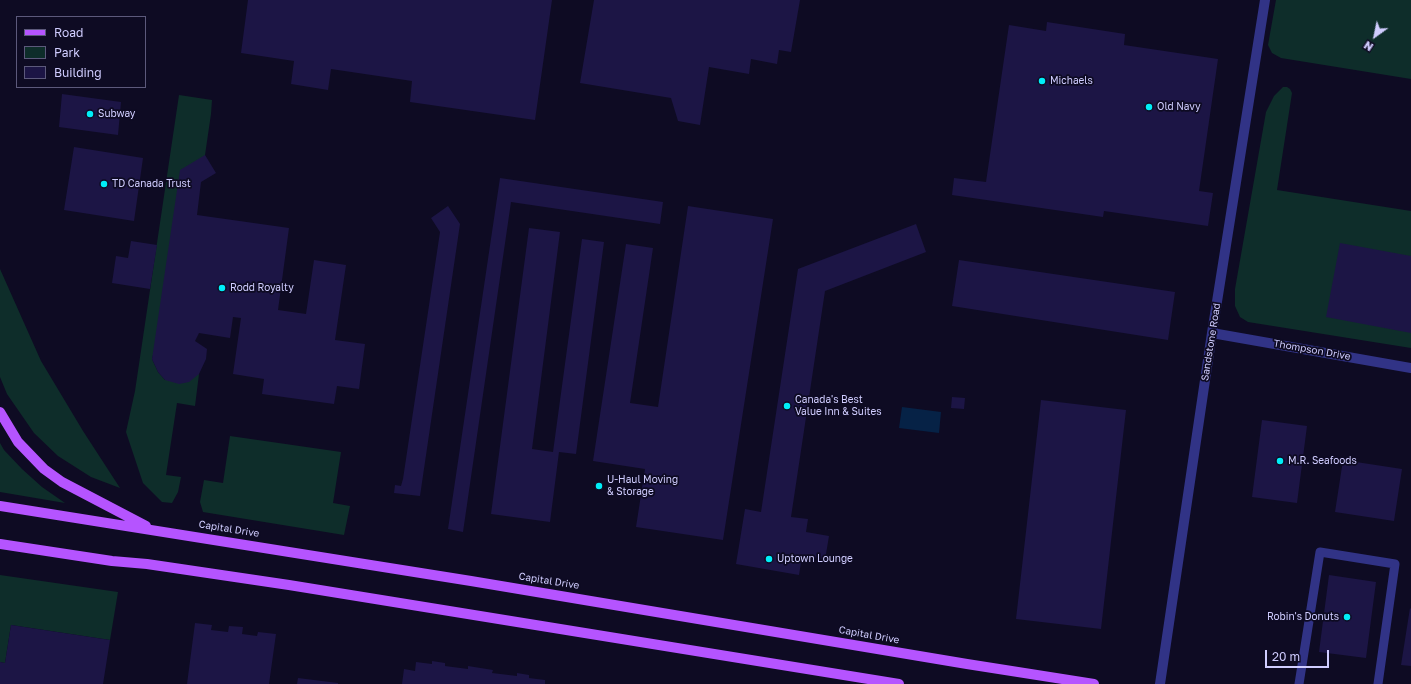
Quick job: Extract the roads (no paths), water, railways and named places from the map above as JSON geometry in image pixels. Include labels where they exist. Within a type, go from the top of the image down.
[{"type":"main road","points":[[0,412],[18,442],[44,469],[62,482],[155,530]]},
{"type":"main road","name":"Capital Drive","points":[[0,506],[471,580],[1094,684]]},
{"type":"main road","points":[[0,544],[289,585],[900,684]]},
{"type":"street","name":"Sandstone Road","points":[[1160,684],[1212,333],[1265,0]]},
{"type":"street","name":"Thompson Drive","points":[[1212,333],[1411,368]]},
{"type":"lane","points":[[1299,684],[1320,552],[1395,564],[1378,684]]},
{"type":"water","points":[[902,407],[941,412],[939,433],[899,428]]},
{"type":"place","name":"Michaels","points":[[1042,81]]},
{"type":"place","name":"Old Navy","points":[[1149,107]]},
{"type":"place","name":"Subway","points":[[90,114]]},
{"type":"place","name":"TD Canada Trust","points":[[104,184]]},
{"type":"place","name":"Rodd Royalty","points":[[222,288]]},
{"type":"place","name":"Canada's Best Value Inn & Suites","points":[[787,406]]},
{"type":"place","name":"M.R. Seafoods","points":[[1280,461]]},
{"type":"place","name":"U-Haul Moving & Storage","points":[[599,486]]},
{"type":"place","name":"Uptown Lounge","points":[[769,559]]},
{"type":"place","name":"Robin's Donuts","points":[[1347,617]]}]
